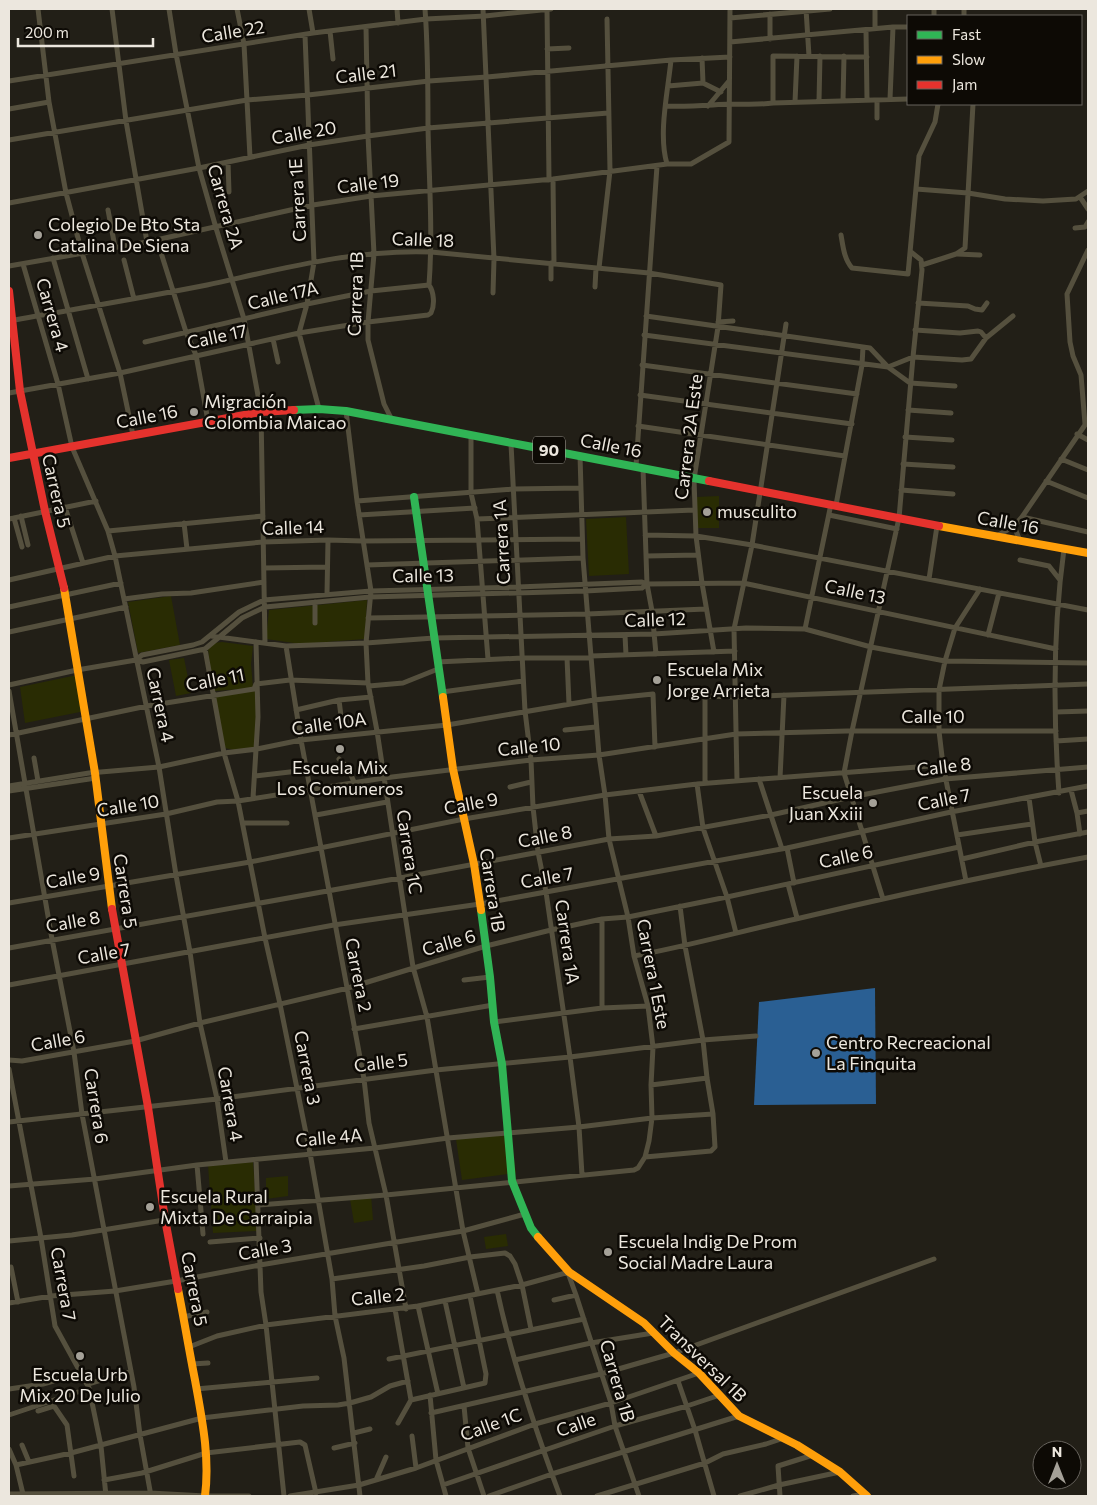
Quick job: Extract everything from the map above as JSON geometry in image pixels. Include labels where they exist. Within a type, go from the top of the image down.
[{"type":"main road","name":"Carrera 5","points":[[9,291],[20,391],[45,512],[66,595],[96,775],[100,825],[115,928],[148,1107],[176,1281],[202,1418],[206,1453],[207,1480],[205,1496]]},
{"type":"main road","name":"Calle 16","points":[[9,458],[261,412],[319,409],[346,411],[511,444],[580,455],[694,479],[834,504],[937,526],[1088,553]]},
{"type":"main road","name":"Carrera 1B","points":[[414,497],[454,769],[474,864],[480,904],[494,1022],[502,1064],[512,1181],[528,1220],[568,1273]]},
{"type":"main road","name":"Transversal 1B","points":[[568,1273],[644,1323],[674,1353],[700,1372],[738,1416],[784,1438],[813,1455],[840,1472],[866,1495]]},
{"type":"street","points":[[38,9],[49,102],[66,193],[82,254],[120,373],[133,435]]},
{"type":"street","points":[[112,9],[126,120],[147,242]]},
{"type":"street","name":"Carrera 2A","points":[[169,9],[199,168],[244,319],[261,412]]},
{"type":"street","points":[[237,9],[244,44],[250,158]]},
{"type":"street","points":[[309,9],[313,33]]},
{"type":"street","points":[[397,9],[398,23]]},
{"type":"street","points":[[425,9],[431,190],[429,284]]},
{"type":"street","points":[[483,9],[485,16],[494,259],[493,293]]},
{"type":"street","points":[[547,9],[548,118],[553,264],[551,278]]},
{"type":"street","name":"Calle 22","points":[[9,80],[313,33],[426,19],[485,16],[551,9]]},
{"type":"street","points":[[729,104],[730,9]]},
{"type":"street","points":[[730,18],[830,9]]},
{"type":"street","points":[[875,9],[875,28]]},
{"type":"street","points":[[806,10],[809,56]]},
{"type":"street","points":[[770,14],[770,39]]},
{"type":"street","points":[[595,287],[610,171],[607,19]]},
{"type":"street","points":[[730,42],[808,36],[893,26],[907,27]]},
{"type":"street","points":[[890,99],[893,26]]},
{"type":"street","name":"Carrera 1B","points":[[366,27],[368,136],[374,254],[368,340],[384,404],[393,420]]},
{"type":"street","points":[[866,30],[867,100]]},
{"type":"street","points":[[330,31],[333,59]]},
{"type":"street","name":"Carrera 1E","points":[[299,333],[307,304],[314,262],[305,35]]},
{"type":"street","points":[[547,49],[569,48]]},
{"type":"street","name":"Calle 21","points":[[9,140],[247,100],[428,81],[730,56]]},
{"type":"street","points":[[774,103],[772,56],[867,57]]},
{"type":"street","points":[[795,102],[797,56]]},
{"type":"street","points":[[819,101],[820,56]]},
{"type":"street","points":[[843,101],[844,56]]},
{"type":"street","points":[[702,58],[703,83]]},
{"type":"street","points":[[667,164],[663,146],[664,111],[671,60]]},
{"type":"street","points":[[707,106],[729,81]]},
{"type":"street","points":[[668,86],[703,83],[721,92]]},
{"type":"street","points":[[666,106],[758,105],[907,98]]},
{"type":"street","points":[[877,100],[877,118]]},
{"type":"street","points":[[9,109],[49,102]]},
{"type":"street","name":"Calle 19","points":[[9,266],[147,242],[313,205],[371,196],[551,179],[667,164],[691,164],[729,142],[729,104]]},
{"type":"street","points":[[841,235],[844,252],[852,268],[908,274],[919,156],[935,122],[938,105]]},
{"type":"street","points":[[922,265],[956,254],[965,248],[973,105]]},
{"type":"street","name":"Calle 20","points":[[9,203],[199,168],[309,145],[368,136],[428,128],[608,114]]},
{"type":"street","points":[[228,162],[229,192]]},
{"type":"street","points":[[656,654],[652,611],[647,584],[638,426],[657,166]]},
{"type":"street","points":[[916,188],[1005,199],[1043,201],[1080,197],[1088,191]]},
{"type":"street","points":[[1080,197],[1088,209]]},
{"type":"street","points":[[108,210],[115,247]]},
{"type":"street","points":[[1074,228],[1085,227],[1088,222]]},
{"type":"street","points":[[156,240],[186,332],[196,355],[208,421]]},
{"type":"street","points":[[996,537],[1014,526],[1022,516],[1087,422],[1081,375],[1072,356],[1067,294],[1088,250]]},
{"type":"street","name":"Calle 18","points":[[11,321],[174,292],[314,262],[403,251],[649,273],[722,285]]},
{"type":"street","points":[[883,899],[844,773],[898,529],[922,265],[921,260],[911,252]]},
{"type":"street","points":[[956,254],[980,254]]},
{"type":"street","points":[[53,258],[88,379]]},
{"type":"street","points":[[124,260],[134,299]]},
{"type":"street","name":"Carrera 4","points":[[23,264],[58,384],[72,447],[108,531],[115,556],[159,767],[200,1023],[217,1100],[226,1162]]},
{"type":"street","name":"Calle 17A","points":[[146,342],[370,291],[429,284]]},
{"type":"street","name":"Calle 17","points":[[9,393],[120,373],[299,333],[431,313],[433,310],[432,291],[429,284]]},
{"type":"street","name":"Carrera 2A Este","points":[[714,652],[698,555],[694,510],[694,479],[711,373],[722,285]]},
{"type":"street","points":[[918,302],[968,306],[982,310],[987,303]]},
{"type":"street","points":[[646,316],[718,324],[784,336],[863,347],[871,349],[888,367],[910,383],[955,386]]},
{"type":"street","points":[[644,335],[888,367],[913,357],[967,360],[971,358],[986,338],[1013,316]]},
{"type":"street","points":[[718,324],[733,321]]},
{"type":"street","points":[[737,781],[734,629],[752,545],[786,324]]},
{"type":"street","points":[[915,330],[960,333],[978,331],[986,338]]},
{"type":"street","points":[[299,333],[319,409]]},
{"type":"street","points":[[273,339],[278,362]]},
{"type":"street","points":[[805,629],[829,515],[834,504],[852,424],[862,365],[863,347]]},
{"type":"street","points":[[642,365],[857,394]]},
{"type":"street","points":[[640,395],[852,424]]},
{"type":"street","points":[[908,410],[951,413]]},
{"type":"street","name":"Carrera 1C","points":[[346,411],[371,594],[366,643],[368,684],[377,731],[413,967],[427,1017],[463,1233],[478,1294]]},
{"type":"street","points":[[261,412],[265,643]]},
{"type":"street","points":[[638,426],[845,456]]},
{"type":"street","points":[[1077,434],[1088,440]]},
{"type":"street","points":[[471,435],[471,493],[478,519],[488,660]]},
{"type":"street","points":[[906,437],[952,440]]},
{"type":"street","name":"Carrera 1A","points":[[511,444],[523,681],[533,807],[538,852],[546,892],[570,1057],[579,1127],[582,1175]]},
{"type":"street","name":"Carrera 1 Este","points":[[580,455],[585,591],[596,727],[609,839],[628,917],[634,956],[648,1006],[653,1048],[652,1118],[645,1156],[638,1168],[634,1170],[582,1175]]},
{"type":"street","points":[[1061,459],[1088,470]]},
{"type":"street","points":[[903,464],[952,467]]},
{"type":"street","points":[[1046,481],[1088,498]]},
{"type":"street","points":[[357,501],[514,489],[581,488]]},
{"type":"street","points":[[901,490],[953,494]]},
{"type":"street","points":[[22,547],[12,518],[96,501]]},
{"type":"street","points":[[65,507],[83,563]]},
{"type":"street","points":[[359,515],[475,508]]},
{"type":"street","points":[[478,519],[582,513],[694,510]]},
{"type":"street","points":[[829,515],[898,529]]},
{"type":"street","points":[[21,516],[28,545]]},
{"type":"street","points":[[108,531],[263,516]]},
{"type":"street","points":[[1022,516],[1088,532]]},
{"type":"street","points":[[184,523],[187,549]]},
{"type":"street","points":[[929,579],[937,526]]},
{"type":"street","points":[[1014,526],[1020,541]]},
{"type":"street","points":[[645,535],[696,536],[752,545],[1088,610]]},
{"type":"street","name":"Calle 14","points":[[9,580],[115,556],[263,542],[582,539]]},
{"type":"street","points":[[327,594],[328,540]]},
{"type":"street","points":[[1059,793],[1056,741],[1056,649],[1058,604],[1064,548]]},
{"type":"street","points":[[646,556],[698,555]]},
{"type":"street","points":[[367,565],[583,558]]},
{"type":"street","points":[[1020,560],[1049,566],[1060,580]]},
{"type":"street","points":[[264,568],[327,567]]},
{"type":"street","points":[[124,599],[162,594],[191,593],[264,582]]},
{"type":"street","name":"Calle 13","points":[[518,590],[585,584],[642,582],[647,584],[744,583],[1056,649]]},
{"type":"street","points":[[9,607],[120,583]]},
{"type":"street","name":"Calle 13","points":[[211,636],[239,612],[264,600],[327,594],[518,590],[585,591],[642,588],[647,584]]},
{"type":"street","points":[[966,881],[943,765],[939,731],[939,690],[955,628],[980,589]]},
{"type":"street","points":[[988,635],[999,593]]},
{"type":"street","name":"Calle 13","points":[[220,638],[242,618],[264,607],[371,594]]},
{"type":"street","points":[[315,602],[315,623]]},
{"type":"street","points":[[9,632],[126,607]]},
{"type":"street","points":[[368,618],[520,616],[706,609]]},
{"type":"street","name":"Calle 12","points":[[211,636],[286,646],[434,638],[589,636],[734,629],[805,629],[871,647],[945,661],[1088,663]]},
{"type":"street","points":[[625,635],[626,655]]},
{"type":"street","points":[[136,660],[142,655],[193,645],[211,636]]},
{"type":"street","points":[[9,685],[77,670],[136,660],[143,662],[205,649],[220,638]]},
{"type":"street","points":[[253,798],[257,750],[258,698],[256,642]]},
{"type":"street","name":"Carrera 2","points":[[286,646],[290,680],[316,815],[334,925],[348,988],[370,1123],[398,1256],[406,1308]]},
{"type":"street","name":"Carrera 3","points":[[205,649],[224,753],[243,823],[310,1153],[332,1279],[335,1316],[344,1358],[360,1496]]},
{"type":"street","points":[[438,665],[522,658],[735,651]]},
{"type":"street","points":[[567,658],[569,704]]},
{"type":"street","name":"Calle 11","points":[[9,735],[147,706],[254,689],[256,684],[290,680],[368,684],[403,683],[438,665]]},
{"type":"street","points":[[442,692],[523,681]]},
{"type":"street","points":[[705,783],[706,696],[736,697],[1088,684]]},
{"type":"street","name":"Carrera 6","points":[[9,691],[58,976],[74,1052],[82,1114],[133,1382],[151,1495]]},
{"type":"street","name":"Calle 10A","points":[[9,791],[38,781],[159,767],[224,753],[257,750],[301,740],[447,725],[594,700],[653,694],[655,747]]},
{"type":"street","points":[[780,778],[784,695]]},
{"type":"street","points":[[296,710],[339,700],[370,697]]},
{"type":"street","points":[[339,700],[341,716]]},
{"type":"street","points":[[1056,712],[1088,711]]},
{"type":"street","points":[[564,730],[596,727]]},
{"type":"street","name":"Calle 10","points":[[9,838],[166,814],[218,802],[238,801],[354,782],[530,760],[599,755],[736,734],[852,731],[1056,731]]},
{"type":"street","points":[[1056,741],[1088,739]]},
{"type":"street","points":[[34,758],[38,781]]},
{"type":"street","points":[[340,759],[348,768],[354,782]]},
{"type":"street","name":"Calle 9","points":[[9,903],[250,862],[533,807],[605,796],[705,783],[943,765]]},
{"type":"street","name":"Calle 8","points":[[9,948],[609,839],[656,836],[703,828],[945,779],[1088,767]]},
{"type":"street","points":[[255,776],[306,770]]},
{"type":"street","name":"Calle 10A","points":[[9,786],[25,786],[96,775]]},
{"type":"street","points":[[759,779],[784,849],[797,918]]},
{"type":"street","points":[[510,786],[531,782]]},
{"type":"street","points":[[697,784],[703,828],[727,897],[736,933]]},
{"type":"street","name":"Calle 7","points":[[9,984],[334,925],[480,904],[714,862],[784,849],[951,812],[1088,786]]},
{"type":"street","points":[[1071,790],[1080,834]]},
{"type":"street","points":[[639,791],[656,836]]},
{"type":"street","points":[[1029,798],[1035,842],[1041,866]]},
{"type":"street","points":[[316,815],[387,802]]},
{"type":"street","points":[[1077,813],[1088,811]]},
{"type":"street","points":[[243,823],[287,823]]},
{"type":"street","points":[[957,835],[1032,824]]},
{"type":"street","points":[[962,859],[1088,832]]},
{"type":"street","name":"Calle 6","points":[[9,1060],[22,1061],[135,1041],[200,1023],[348,988],[486,946],[551,930],[727,897],[959,847]]},
{"type":"street","points":[[634,956],[685,946],[883,899],[1088,857]]},
{"type":"street","points":[[645,1156],[711,1151],[714,1147],[713,1114],[703,1040],[685,946],[680,906]]},
{"type":"street","points":[[602,919],[602,1008]]},
{"type":"street","points":[[464,980],[490,977]]},
{"type":"street","points":[[354,1029],[493,1005]]},
{"type":"street","points":[[494,1022],[602,1008],[648,1006]]},
{"type":"street","name":"Calle 5","points":[[9,1122],[217,1100],[436,1070],[653,1048],[703,1040],[756,1036]]},
{"type":"street","name":"Carrera 7","points":[[9,1069],[41,1238],[55,1326],[89,1386],[101,1446],[106,1495]]},
{"type":"street","points":[[651,1086],[707,1078]]},
{"type":"street","name":"Calle 4A","points":[[9,1186],[95,1180],[197,1165],[376,1148],[448,1138],[579,1127],[652,1118],[713,1114]]},
{"type":"street","name":"Carrera 4","points":[[256,1160],[261,1298],[266,1325],[284,1496]]},
{"type":"street","points":[[197,1165],[203,1234]]},
{"type":"street","points":[[258,1205],[386,1195],[582,1175]]},
{"type":"street","points":[[9,1241],[201,1214]]},
{"type":"street","name":"Calle 3","points":[[9,1303],[51,1296],[115,1292],[260,1265],[395,1242],[463,1233],[528,1220]]},
{"type":"street","points":[[210,1242],[260,1238]]},
{"type":"street","points":[[332,1279],[470,1257],[501,1253],[508,1254],[515,1264],[522,1285],[532,1329]]},
{"type":"street","points":[[431,1413],[526,1393],[674,1353],[934,1259]]},
{"type":"street","points":[[11,1267],[18,1302]]},
{"type":"street","name":"Carrera 1B","points":[[568,1273],[611,1402],[615,1426],[638,1496]]},
{"type":"street","name":"Calle 2","points":[[189,1343],[266,1325],[418,1306],[522,1285],[568,1273]]},
{"type":"street","points":[[497,1290],[507,1334],[543,1451],[560,1496]]},
{"type":"street","points":[[554,1300],[576,1295]]},
{"type":"street","points":[[411,1400],[484,1384],[486,1381],[480,1340],[470,1296]]},
{"type":"street","points":[[445,1301],[464,1388]]},
{"type":"street","points":[[418,1306],[438,1394]]},
{"type":"street","points":[[395,1309],[411,1400],[398,1423]]},
{"type":"street","points":[[183,1318],[207,1312]]},
{"type":"street","points":[[389,1359],[584,1319]]},
{"type":"street","points":[[515,1360],[591,1343],[653,1333]]},
{"type":"street","points":[[192,1364],[208,1363]]},
{"type":"street","points":[[89,1386],[131,1371]]},
{"type":"street","name":"Calle 1C","points":[[290,1496],[359,1485],[416,1468],[535,1424],[611,1402],[700,1372]]},
{"type":"street","points":[[9,1389],[43,1384],[81,1373]]},
{"type":"street","points":[[196,1390],[317,1378]]},
{"type":"street","points":[[678,1380],[714,1496]]},
{"type":"street","points":[[16,1465],[101,1446],[202,1418],[275,1409],[350,1403],[371,1397],[390,1386],[408,1381]]},
{"type":"street","points":[[9,1415],[78,1392]]},
{"type":"street","name":"Calle","points":[[443,1485],[615,1426],[720,1395]]},
{"type":"street","points":[[430,1396],[436,1460],[446,1496]]},
{"type":"street","points":[[38,1411],[51,1406],[57,1408],[67,1425],[74,1476]]},
{"type":"street","points":[[464,1406],[468,1448],[484,1496]]},
{"type":"street","points":[[489,1496],[552,1474],[738,1416]]},
{"type":"street","points":[[354,1433],[370,1429]]},
{"type":"street","points":[[412,1436],[416,1468]]},
{"type":"street","points":[[597,1496],[705,1462],[723,1454],[784,1438]]},
{"type":"street","points":[[104,1480],[146,1471],[206,1453],[300,1442],[305,1445],[316,1493]]},
{"type":"street","points":[[334,1448],[355,1444]]},
{"type":"street","points":[[22,1445],[28,1462]]},
{"type":"street","points":[[9,1450],[10,1457],[16,1465],[23,1494]]},
{"type":"street","points":[[780,1496],[778,1466],[813,1455]]},
{"type":"street","points":[[376,1480],[386,1457]]},
{"type":"street","points":[[740,1496],[779,1485],[840,1472]]},
{"type":"street","points":[[9,1494],[30,1495],[70,1492],[106,1495],[249,1496]]},
{"type":"street","points":[[853,1496],[866,1495]]},
{"type":"green space","name":"musculito","points":[[719,496],[719,528],[696,528],[696,497]]},
{"type":"green space","points":[[626,517],[629,574],[589,576],[586,519]]},
{"type":"green space","points":[[171,596],[180,645],[138,653],[128,602]]},
{"type":"green space","points":[[367,600],[365,639],[301,644],[266,639],[269,610]]},
{"type":"green space","points":[[222,642],[253,646],[251,664],[253,688],[215,691],[208,648],[214,643]]},
{"type":"green space","points":[[184,658],[191,693],[176,696],[169,660]]},
{"type":"green space","points":[[77,675],[85,711],[25,723],[20,687]]},
{"type":"green space","points":[[255,689],[257,716],[256,749],[234,750],[225,748],[215,695]]},
{"type":"green space","points":[[510,1134],[516,1173],[462,1180],[456,1139]]},
{"type":"green space","points":[[253,1162],[258,1231],[213,1233],[208,1165]]},
{"type":"green space","points":[[288,1176],[288,1196],[266,1199],[266,1178]]},
{"type":"green space","points":[[371,1195],[373,1220],[354,1223],[350,1199]]},
{"type":"green space","points":[[506,1234],[508,1246],[486,1249],[484,1237]]},
{"type":"water","name":"Centro Recreacional La Finquita","points":[[875,988],[876,1104],[754,1105],[759,1002]]},
{"type":"traffic: fast","points":[[294,410],[346,411],[709,481]]},
{"type":"traffic: fast","points":[[414,497],[443,697]]},
{"type":"traffic: fast","points":[[481,910],[494,1022],[502,1064],[512,1181],[531,1228],[538,1237]]},
{"type":"traffic: slow","points":[[939,526],[1088,553]]},
{"type":"traffic: slow","points":[[64,588],[95,773],[112,909]]},
{"type":"traffic: slow","points":[[443,697],[453,769],[474,864],[481,910]]},
{"type":"traffic: slow","points":[[538,1237],[569,1272],[644,1323],[674,1353],[699,1373],[739,1416],[797,1445],[840,1472],[867,1496]]},
{"type":"traffic: slow","points":[[178,1289],[204,1438],[207,1467],[205,1496]]},
{"type":"traffic: jam","points":[[9,291],[20,391],[45,511],[64,588]]},
{"type":"traffic: jam","points":[[9,458],[261,412],[294,410]]},
{"type":"traffic: jam","points":[[709,481],[939,526]]},
{"type":"traffic: jam","points":[[112,909],[148,1107],[178,1289]]},
{"type":"place","name":"Colegio De Bto Sta Catalina De Siena","points":[[38,235]]},
{"type":"place","name":"Migración Colombia Maicao","points":[[194,412]]},
{"type":"place","name":"musculito","points":[[707,512]]},
{"type":"place","name":"Escuela Mix Jorge Arrieta","points":[[657,680]]},
{"type":"place","name":"Escuela Mix Los Comuneros","points":[[340,749]]},
{"type":"place","name":"Escuela Juan Xxiii","points":[[873,803]]},
{"type":"place","name":"Centro Recreacional La Finquita","points":[[816,1053]]},
{"type":"place","name":"Escuela Rural Mixta De Carraipia","points":[[150,1207]]},
{"type":"place","name":"Escuela Indig De Prom Social Madre Laura","points":[[608,1252]]},
{"type":"place","name":"Escuela Urb Mix 20 De Julio","points":[[80,1356]]}]
